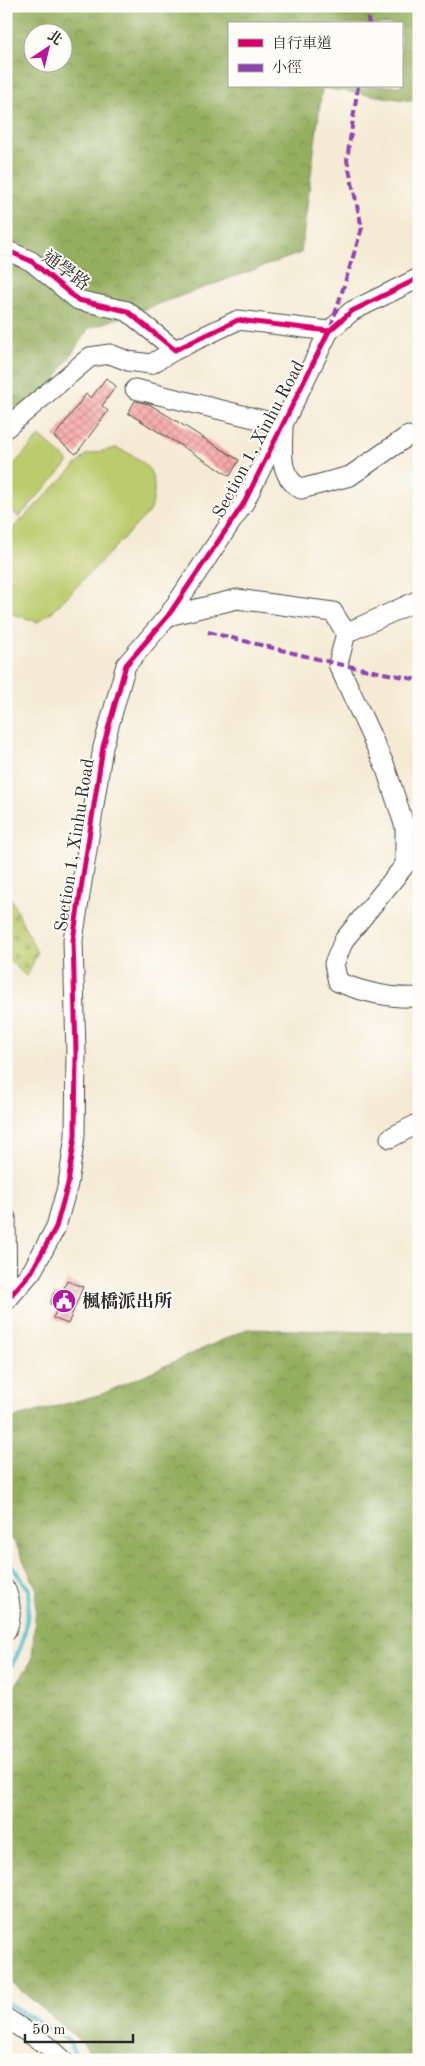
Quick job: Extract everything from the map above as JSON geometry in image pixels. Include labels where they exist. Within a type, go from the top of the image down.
[{"type":"street","name":"通學路","points":[[6,250],[31,261],[78,300],[126,311],[175,350]]},
{"type":"street","name":"Section 1, Xinhu Road","points":[[7,1300],[32,1270],[56,1227],[68,1184],[75,1136],[76,1053],[73,940],[103,746],[126,665],[168,616],[244,503],[329,332],[352,311],[419,278]]},
{"type":"street","points":[[6,428],[90,358],[110,354],[128,362],[151,364],[175,350],[238,320],[329,332]]},
{"type":"street","points":[[136,389],[283,425],[282,463],[290,482],[301,489],[350,476],[408,436]]},
{"type":"street","points":[[168,616],[237,599],[333,612],[346,632],[338,664],[384,766],[405,826],[404,864],[344,940],[334,964],[338,982],[357,989],[404,998],[419,996]]},
{"type":"street","points":[[346,632],[419,600]]},
{"type":"street","points":[[390,1138],[419,1123]]},
{"type":"street","points":[[6,1218],[7,1300]]},
{"type":"street","points":[[6,1590],[10,1598],[8,1626]]},
{"type":"street","points":[[6,2018],[48,2053],[63,2060]]},
{"type":"green space","points":[[6,6],[419,6],[419,102],[322,88],[301,253],[88,329],[6,454]]},
{"type":"green space","points":[[40,436],[69,462],[19,517],[6,506],[6,473]]},
{"type":"green space","points":[[116,448],[137,458],[150,470],[154,487],[151,510],[53,611],[38,622],[6,612],[6,535],[86,455]]},
{"type":"green space","points":[[6,888],[37,953],[27,977],[6,957]]},
{"type":"green space","points":[[247,1329],[419,1333],[419,2060],[94,2060],[83,2043],[6,1978],[6,1700],[32,1660],[37,1590],[15,1542],[6,1535],[6,1420],[102,1394]]},
{"type":"building","points":[[106,378],[116,386],[102,406],[108,411],[76,454],[54,437],[86,394],[91,398]]},
{"type":"building","points":[[135,401],[149,404],[239,460],[230,476],[128,413]]},
{"type":"building","name":"楓橋派出所","points":[[67,1281],[83,1287],[68,1324],[53,1318],[58,1307],[50,1304],[54,1293],[61,1296]]},
{"type":"waterway","points":[[6,1558],[30,1591],[24,1634],[17,1654],[6,1673]]},
{"type":"waterway","points":[[6,2002],[68,2040],[78,2060]]},
{"type":"marked path","points":[[365,6],[369,22]]},
{"type":"marked path","points":[[331,327],[362,228],[347,160],[358,88]]},
{"type":"marked path","points":[[208,632],[338,664],[419,680]]},
{"type":"cycle path","points":[[6,250],[31,261],[78,300],[127,311],[175,350],[238,320],[329,331]]},
{"type":"cycle path","points":[[6,1301],[32,1271],[56,1227],[68,1184],[75,1136],[76,1053],[73,940],[103,747],[126,665],[168,616],[244,503],[329,331],[352,311],[419,278]]},
{"type":"place","name":"楓橋派出所","points":[[64,1301]]}]
